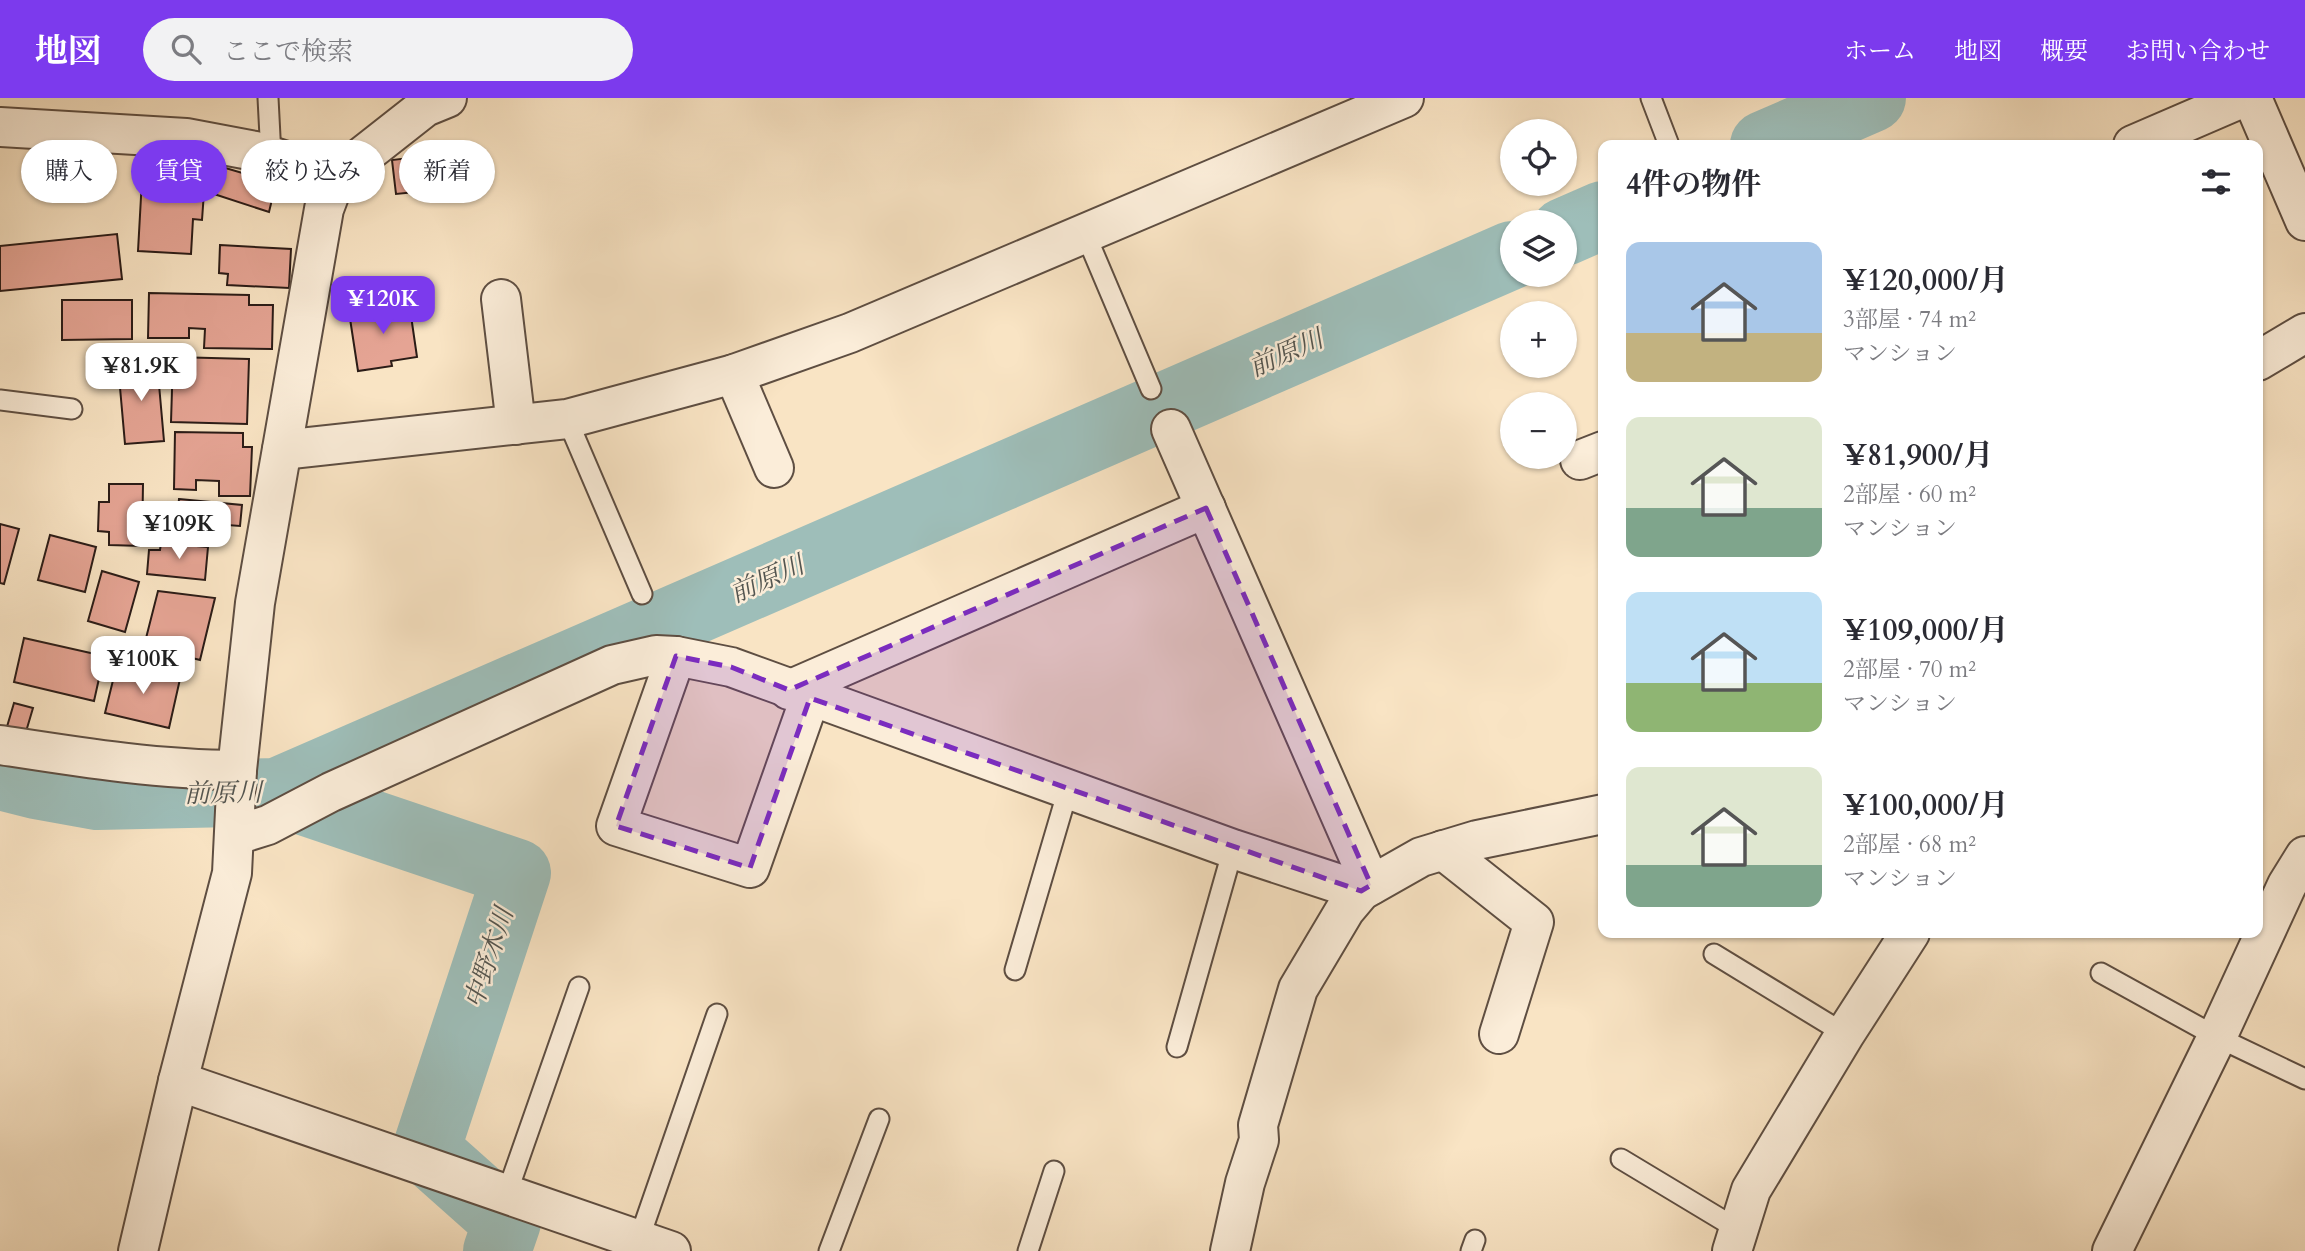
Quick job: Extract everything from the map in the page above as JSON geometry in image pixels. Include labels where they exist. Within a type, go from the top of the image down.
[{"type":"street","points":[[383,140],[425,107],[447,98]]},
{"type":"street","points":[[282,450],[567,419],[734,374],[850,333],[1404,98]]},
{"type":"street","points":[[2145,140],[2242,98]]},
{"type":"street","points":[[2252,98],[2305,221]]},
{"type":"street","points":[[0,127],[186,138],[241,150]]},
{"type":"street","points":[[138,1251],[178,1081],[232,873],[237,775],[255,603],[326,203]]},
{"type":"street","points":[[501,299],[516,425]]},
{"type":"street","points":[[2263,358],[2305,332]]},
{"type":"street","points":[[734,374],[774,468]]},
{"type":"street","points":[[1171,429],[1366,888]]},
{"type":"street","points":[[676,656],[616,827],[750,867],[799,694],[1206,508]]},
{"type":"street","points":[[235,828],[268,825],[331,792],[611,665],[656,655],[676,656],[731,667],[799,694],[1233,849],[1366,888]]},
{"type":"street","points":[[0,745],[97,760],[237,775]]},
{"type":"street","points":[[1230,1251],[1245,1183],[1259,1140],[1258,1125],[1298,989],[1345,910],[1366,888],[1421,857],[1477,840],[1598,815]]},
{"type":"street","points":[[1443,850],[1534,922],[1499,1034]]},
{"type":"street","points":[[2263,929],[2305,856]]},
{"type":"street","points":[[1735,1241],[1751,1190],[1907,938]]},
{"type":"street","points":[[2112,1251],[2217,1037],[2259,938]]},
{"type":"street","points":[[178,1081],[507,1193],[648,1247]]},
{"type":"lane","points":[[268,98],[270,140]]},
{"type":"lane","points":[[1651,98],[1667,140]]},
{"type":"lane","points":[[1085,233],[1151,389]]},
{"type":"lane","points":[[0,400],[72,409]]},
{"type":"lane","points":[[567,419],[642,594]]},
{"type":"lane","points":[[1015,970],[1068,790]]},
{"type":"lane","points":[[1177,1047],[1233,849]]},
{"type":"lane","points":[[1714,954],[1845,1034]]},
{"type":"lane","points":[[2101,973],[2217,1037],[2305,1079]]},
{"type":"lane","points":[[507,1193],[579,988]]},
{"type":"lane","points":[[648,1247],[717,1014]]},
{"type":"lane","points":[[829,1251],[879,1119]]},
{"type":"lane","points":[[1621,1159],[1735,1241]]},
{"type":"lane","points":[[1028,1251],[1054,1171]]},
{"type":"highlighted area","points":[[1206,508],[1371,885],[1361,891],[810,698],[750,868],[616,826],[676,656],[731,667],[789,690]]},
{"type":"building","points":[[399,159],[399,194],[396,194],[392,160]]},
{"type":"building","points":[[227,168],[241,173],[241,203],[227,198]]},
{"type":"building","points":[[141,203],[203,203],[202,220],[193,219],[191,254],[138,251]]},
{"type":"building","points":[[242,203],[271,203],[269,212]]},
{"type":"building","points":[[117,234],[122,279],[0,291],[0,246]]},
{"type":"building","points":[[220,245],[291,249],[289,288],[227,285],[228,274],[219,273]]},
{"type":"building","points":[[149,293],[249,295],[249,305],[273,305],[272,349],[204,348],[205,329],[189,328],[189,338],[148,338]]},
{"type":"building","points":[[62,300],[132,300],[132,339],[62,340]]},
{"type":"building","points":[[409,302],[417,357],[391,361],[392,366],[358,371],[349,312]]},
{"type":"building","points":[[173,357],[249,359],[247,424],[171,422]]},
{"type":"building","points":[[157,362],[164,441],[125,444],[118,365]]},
{"type":"building","points":[[175,432],[243,433],[243,447],[252,447],[250,496],[219,496],[219,481],[196,480],[196,490],[174,489]]},
{"type":"building","points":[[109,484],[143,484],[142,546],[109,545],[109,532],[98,531],[99,502],[109,502]]},
{"type":"building","points":[[179,499],[242,505],[240,526],[214,524],[213,532],[176,528]]},
{"type":"building","points":[[0,524],[19,529],[4,584],[0,583]]},
{"type":"building","points":[[50,535],[96,547],[85,592],[38,580]]},
{"type":"building","points":[[161,543],[208,547],[205,580],[147,574],[149,550],[160,550]]},
{"type":"building","points":[[102,571],[139,582],[125,632],[88,621]]},
{"type":"building","points":[[158,591],[215,598],[200,660],[144,646]]},
{"type":"building","points":[[24,638],[104,656],[94,701],[14,682]]},
{"type":"building","points":[[117,664],[180,679],[169,728],[105,713]]},
{"type":"building","points":[[14,703],[33,708],[25,735],[6,730]]},
{"type":"waterway","name":"前原川","points":[[1775,140],[1872,98]]},
{"type":"waterway","name":"前原川","points":[[1577,226],[1598,217]]},
{"type":"waterway","name":"前原川","points":[[0,776],[97,796],[277,792],[1500,260]]},
{"type":"waterway","name":"中野木川","points":[[277,792],[517,873],[426,1150],[507,1222],[497,1251]]}]
